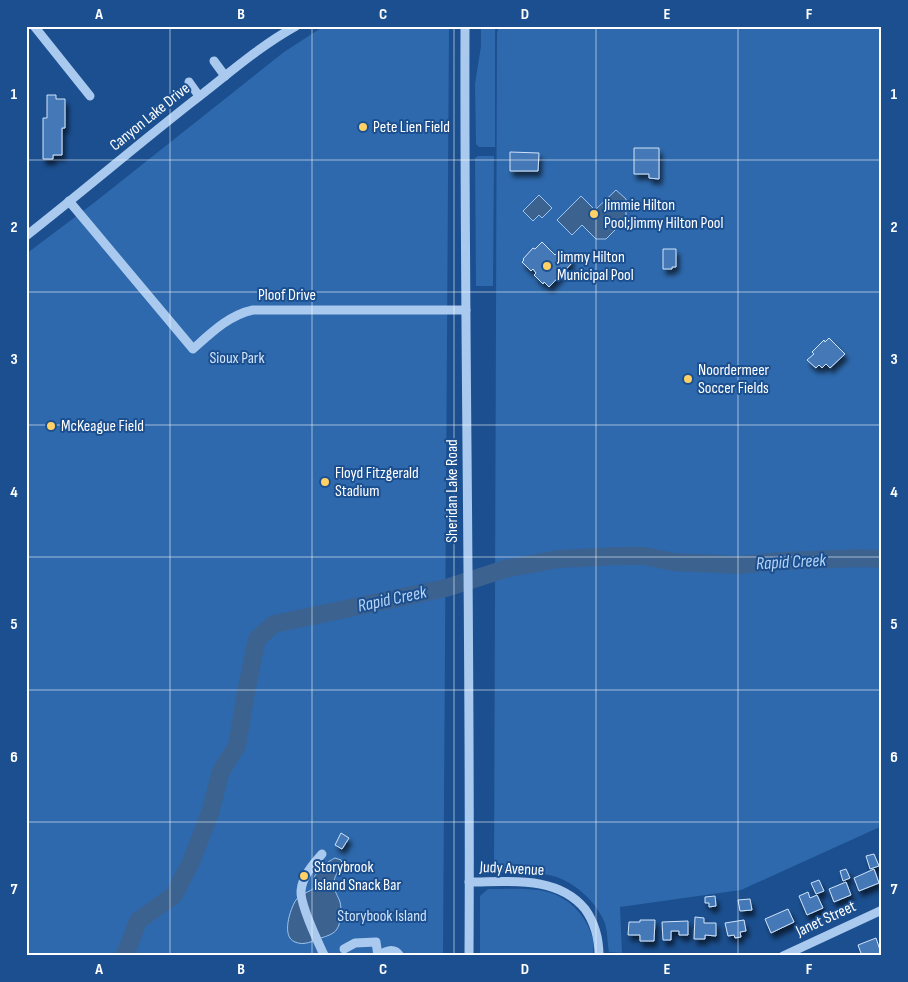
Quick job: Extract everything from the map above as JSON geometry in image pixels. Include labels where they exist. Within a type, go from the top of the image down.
[{"type":"street","points":[[34,26],[90,96]]},
{"type":"street","name":"Canyon Lake Drive","points":[[26,236],[225,76],[269,43],[296,26]]},
{"type":"street","name":"Sheridan Lake Road","points":[[465,26],[467,548],[470,722],[469,956]]},
{"type":"street","points":[[214,61],[225,76]]},
{"type":"street","points":[[189,82],[200,96]]},
{"type":"street","name":"Ploof Drive","points":[[70,201],[193,349],[235,315],[253,310],[466,310]]},
{"type":"street","points":[[322,854],[315,861],[303,882],[301,895],[305,910],[324,955]]},
{"type":"street","name":"Judy Avenue","points":[[469,882],[541,884],[562,890],[580,903],[593,921],[598,937],[600,956]]},
{"type":"street","name":"Janet Street","points":[[783,956],[882,910]]},
{"type":"street","points":[[344,949],[355,943],[376,942],[378,955],[388,950],[395,950],[400,956]]},
{"type":"green space","name":"Sioux Park","points":[[327,26],[448,26],[449,29],[443,956],[26,956],[26,254],[95,202],[284,52]]},
{"type":"green space","points":[[481,26],[495,26],[495,147],[479,147],[476,144],[475,84],[481,46]]},
{"type":"green space","points":[[499,26],[882,26],[882,826],[741,890],[620,907],[622,953],[609,952],[606,928],[600,913],[588,898],[574,886],[557,877],[542,874],[494,872],[497,33]]},
{"type":"green space","points":[[478,156],[494,156],[493,286],[476,286],[475,158]]},
{"type":"green space","points":[[488,889],[539,890],[549,892],[566,901],[574,907],[586,922],[593,942],[593,956],[480,956],[480,896]]},
{"type":"shaded area","name":"Jimmie Hilton Pool;Jimmy Hilton Pool","points":[[616,190],[626,199],[626,219],[606,239],[596,239],[582,225],[572,235],[557,220],[581,196],[595,210]]},
{"type":"shaded area","points":[[539,195],[552,208],[542,218],[539,215],[533,221],[523,211]]},
{"type":"shaded area","points":[[335,858],[341,860],[342,863],[334,881],[341,905],[341,916],[336,931],[312,942],[295,942],[288,935],[289,916],[294,904],[300,896],[315,887],[314,880],[319,870]]},
{"type":"building","points":[[47,95],[56,95],[56,99],[65,99],[65,128],[62,128],[62,155],[53,155],[53,159],[43,159],[43,118],[47,118]]},
{"type":"building","points":[[634,148],[659,148],[659,179],[649,178],[649,174],[634,174]]},
{"type":"building","points":[[510,152],[539,153],[538,171],[510,171]]},
{"type":"building","name":"Jimmy Hilton Municipal Pool","points":[[542,242],[555,255],[559,251],[564,256],[567,252],[572,257],[569,261],[572,263],[549,287],[534,275],[536,273],[533,269],[531,271],[522,262],[533,248],[535,249]]},
{"type":"building","points":[[663,249],[676,249],[676,267],[663,269]]},
{"type":"building","points":[[829,338],[845,354],[830,368],[826,364],[822,368],[819,365],[816,368],[807,360],[824,340],[825,342]]},
{"type":"building","points":[[341,833],[349,838],[342,849],[335,845]]},
{"type":"building","points":[[874,854],[879,866],[870,869],[866,856]]},
{"type":"building","points":[[846,869],[850,878],[843,881],[840,871]]},
{"type":"building","points":[[874,869],[879,883],[859,891],[854,878]]},
{"type":"building","points":[[819,880],[824,891],[816,894],[811,883]]},
{"type":"building","points":[[846,882],[851,895],[834,902],[829,889]]},
{"type":"building","points":[[808,892],[810,898],[817,895],[823,908],[807,915],[799,896]]},
{"type":"building","points":[[715,896],[716,906],[709,907],[709,903],[705,903],[705,897]]},
{"type":"building","points":[[750,899],[752,910],[740,911],[738,900]]},
{"type":"building","points":[[788,909],[794,922],[771,933],[765,919]]},
{"type":"building","points":[[695,917],[704,918],[704,923],[716,923],[716,936],[705,935],[705,939],[694,939]]},
{"type":"building","points":[[640,920],[655,920],[654,941],[640,941],[640,935],[628,935],[629,922],[640,922]]},
{"type":"building","points":[[744,920],[746,931],[740,932],[741,937],[728,936],[725,923]]},
{"type":"building","points":[[688,921],[688,935],[679,935],[679,931],[671,931],[671,940],[663,940],[662,922]]},
{"type":"building","points":[[876,938],[882,956],[862,956],[858,945]]},
{"type":"waterway","name":"Rapid Creek","points":[[124,956],[138,921],[174,895],[191,862],[210,813],[221,771],[237,746],[257,639],[274,624],[446,588],[505,569],[559,559],[645,556],[673,562],[739,565],[783,561],[882,559]]},
{"type":"place","name":"Pete Lien Field","points":[[363,127]]},
{"type":"place","name":"Jimmie Hilton Pool;Jimmy Hilton Pool","points":[[594,214]]},
{"type":"place","name":"Jimmy Hilton Municipal Pool","points":[[547,266]]},
{"type":"place","name":"Noordermeer Soccer Fields","points":[[688,379]]},
{"type":"place","name":"McKeague Field","points":[[51,426]]},
{"type":"place","name":"Floyd Fitzgerald Stadium","points":[[325,482]]},
{"type":"place","name":"Storybrook Island Snack Bar","points":[[304,876]]},
{"type":"park label","name":"Storybook Island","points":[[382,916]]}]
